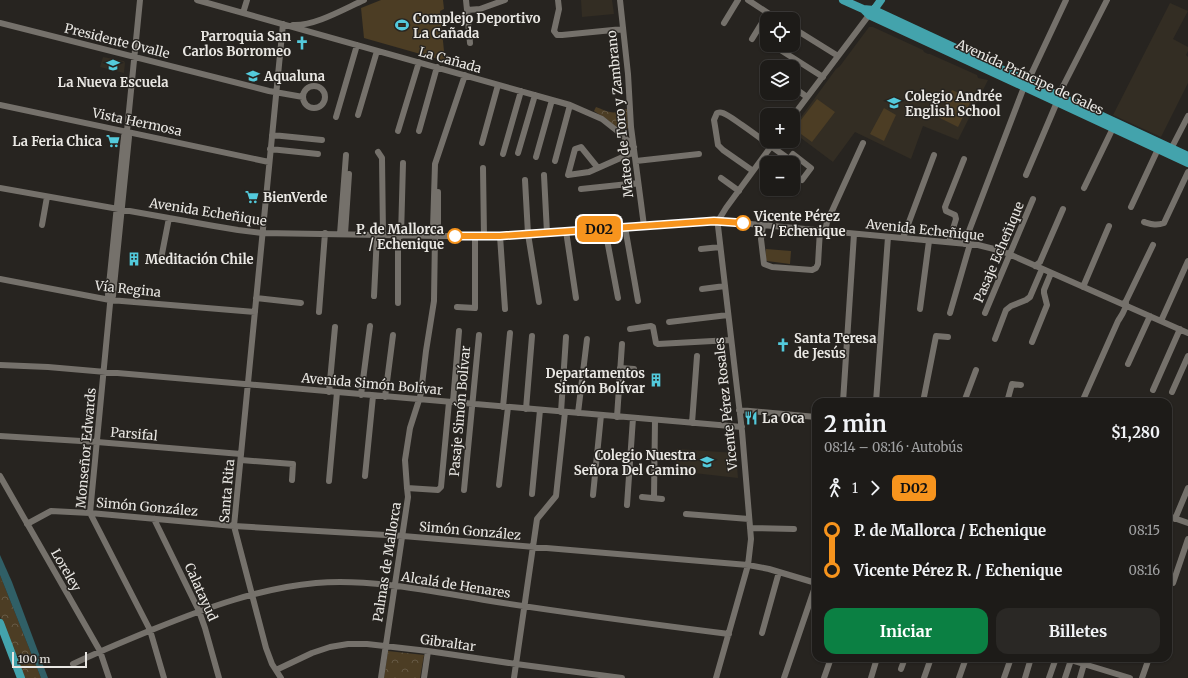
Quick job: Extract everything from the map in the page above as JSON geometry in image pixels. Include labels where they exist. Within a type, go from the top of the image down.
[{"type":"main road","name":"Avenida Príncipe de Gales","points":[[843,0],[1058,99],[1188,156]]},
{"type":"main road","points":[[869,12],[881,0]]},
{"type":"main road","name":"Avenida Príncipe de Gales","points":[[1058,99],[1113,128],[1188,163]]},
{"type":"main road","points":[[0,623],[21,678]]},
{"type":"street","name":"Monseñor Edwards","points":[[140,0],[127,131],[129,137],[123,170],[115,257],[114,296],[110,300],[90,513],[150,630],[164,678]]},
{"type":"street","name":"La Cañada","points":[[197,0],[570,105],[602,119],[621,134],[634,150]]},
{"type":"street","points":[[243,13],[247,0]]},
{"type":"street","points":[[283,24],[297,25],[315,22],[364,0]]},
{"type":"street","points":[[466,0],[470,43]]},
{"type":"street","points":[[467,10],[480,9],[505,0]]},
{"type":"street","points":[[558,0],[559,9],[554,31],[557,35],[623,29]]},
{"type":"street","name":"Mateo de Toro y Zambrano","points":[[620,0],[629,87],[632,135],[644,226]]},
{"type":"street","points":[[724,23],[738,0]]},
{"type":"street","points":[[748,0],[766,12]]},
{"type":"street","name":"Pasaje Echeñique","points":[[950,313],[967,244],[1026,84],[1066,0]]},
{"type":"street","points":[[1026,175],[1058,99],[1107,0]]},
{"type":"street","points":[[799,108],[869,12]]},
{"type":"street","points":[[315,22],[313,28],[316,34]]},
{"type":"street","name":"Presidente Ovalle","points":[[0,23],[276,93],[303,97]]},
{"type":"street","name":"Santa Rita","points":[[281,678],[270,657],[263,638],[234,526],[283,24]]},
{"type":"street","points":[[752,39],[760,26]]},
{"type":"street","points":[[800,32],[838,56]]},
{"type":"street","points":[[336,117],[357,45]]},
{"type":"street","points":[[358,115],[377,50]]},
{"type":"street","points":[[784,52],[823,76]]},
{"type":"street","points":[[398,132],[419,62]]},
{"type":"street","points":[[419,131],[437,67]]},
{"type":"street","name":"Palmas de Mallorca","points":[[381,678],[408,496],[405,460],[410,428],[419,400],[434,301],[435,236],[438,229],[438,156],[465,75]]},
{"type":"street","points":[[482,143],[498,84]]},
{"type":"street","points":[[503,154],[521,91]]},
{"type":"street","points":[[800,92],[807,97]]},
{"type":"street","points":[[518,153],[535,95]]},
{"type":"street","points":[[536,157],[552,100]]},
{"type":"street","name":"Vista Hermosa","points":[[0,105],[269,162]]},
{"type":"street","points":[[555,161],[570,105]]},
{"type":"street","points":[[753,171],[718,146],[714,120],[715,116],[717,113],[723,113],[760,135]]},
{"type":"street","points":[[1172,148],[1188,116]]},
{"type":"street","points":[[1084,188],[1113,128]]},
{"type":"street","points":[[621,134],[632,135]]},
{"type":"street","points":[[272,135],[322,140]]},
{"type":"street","points":[[763,225],[761,239],[764,264],[772,267],[812,270],[816,268],[818,264],[823,231],[863,144]]},
{"type":"street","points":[[598,168],[581,147],[575,149],[568,175],[589,172],[598,168],[634,150]]},
{"type":"street","points":[[718,221],[769,148]]},
{"type":"street","points":[[777,148],[784,156]]},
{"type":"street","points":[[270,149],[318,154]]},
{"type":"street","points":[[1131,207],[1158,149]]},
{"type":"street","points":[[374,296],[380,235],[382,158],[378,152]]},
{"type":"street","points":[[636,161],[699,154]]},
{"type":"street","points":[[343,234],[346,155]]},
{"type":"street","points":[[903,238],[934,155]]},
{"type":"street","points":[[800,159],[811,168],[802,180],[800,178]]},
{"type":"street","points":[[949,242],[956,219],[954,215],[946,211],[945,207],[964,159]]},
{"type":"street","points":[[398,303],[403,163]]},
{"type":"street","points":[[483,168],[484,236]]},
{"type":"street","points":[[1144,222],[1154,225],[1164,223],[1188,172]]},
{"type":"street","points":[[343,234],[349,174]]},
{"type":"street","points":[[544,175],[547,233]]},
{"type":"street","points":[[721,178],[739,190]]},
{"type":"street","points":[[525,180],[528,234],[539,302]]},
{"type":"street","points":[[581,190],[638,183]]},
{"type":"street","name":"Avenida Echeñique","points":[[0,188],[262,233],[325,233],[400,236],[500,236],[718,221],[967,244],[987,247],[1010,254],[1188,333]]},
{"type":"street","points":[[42,225],[47,197]]},
{"type":"street","name":"Pasaje Echeñique","points":[[985,313],[1033,199]]},
{"type":"street","points":[[996,339],[1006,310],[1011,306],[1026,300],[1030,296],[1039,266],[1063,209]]},
{"type":"street","points":[[161,259],[169,218]]},
{"type":"street","name":"Vicente Pérez Rosales","points":[[716,678],[748,565],[751,539],[742,427],[718,221]]},
{"type":"street","points":[[1083,287],[1109,226]]},
{"type":"street","points":[[625,227],[638,301]]},
{"type":"street","points":[[605,229],[618,298]]},
{"type":"street","points":[[566,231],[576,298]]},
{"type":"street","points":[[318,312],[325,233]]},
{"type":"street","points":[[843,398],[854,234]]},
{"type":"street","points":[[457,307],[475,308],[475,236]]},
{"type":"street","points":[[500,236],[505,309]]},
{"type":"street","points":[[876,398],[888,237]]},
{"type":"street","points":[[920,308],[929,241]]},
{"type":"street","points":[[1084,398],[1153,245]]},
{"type":"street","points":[[700,250],[720,247]]},
{"type":"street","points":[[1161,321],[1188,261]]},
{"type":"street","points":[[1032,342],[1048,305],[1044,292],[1051,273]]},
{"type":"street","name":"Vía Regina","points":[[0,279],[110,300],[255,312]]},
{"type":"street","points":[[702,289],[725,286]]},
{"type":"street","points":[[256,298],[301,303]]},
{"type":"street","points":[[669,322],[728,315]]},
{"type":"street","points":[[1128,364],[1150,316]]},
{"type":"street","points":[[361,395],[370,326]]},
{"type":"street","points":[[329,392],[335,327]]},
{"type":"street","points":[[630,329],[653,327],[655,341],[658,344],[731,340]]},
{"type":"street","points":[[1153,390],[1180,329]]},
{"type":"street","name":"Pasaje Simón Bolívar","points":[[407,488],[438,490],[441,487],[458,331]]},
{"type":"street","points":[[499,485],[510,333]]},
{"type":"street","name":"Pasaje Simón Bolívar","points":[[464,490],[478,334]]},
{"type":"street","points":[[385,397],[393,335]]},
{"type":"street","points":[[526,409],[532,336]]},
{"type":"street","points":[[924,398],[936,336],[948,337]]},
{"type":"street","points":[[514,678],[537,519],[556,496],[563,412],[566,337]]},
{"type":"street","points":[[578,413],[587,339]]},
{"type":"street","points":[[616,417],[622,344]]},
{"type":"street","points":[[692,423],[697,356]]},
{"type":"street","points":[[1172,392],[1188,356]]},
{"type":"street","name":"Avenida Simón Bolívar","points":[[0,365],[19,365],[104,372],[742,427]]},
{"type":"street","points":[[620,368],[634,369]]},
{"type":"street","points":[[966,398],[976,370]]},
{"type":"street","points":[[1008,398],[1012,384],[1021,385]]},
{"type":"street","points":[[329,481],[337,392]]},
{"type":"street","points":[[365,476],[373,396]]},
{"type":"street","points":[[532,494],[540,410]]},
{"type":"street","points":[[739,410],[812,417]]},
{"type":"street","points":[[593,495],[601,415]]},
{"type":"street","points":[[627,505],[633,418]]},
{"type":"street","points":[[654,498],[655,420]]},
{"type":"street","name":"Parsifal","points":[[0,436],[97,442],[293,464],[292,480]]},
{"type":"street","name":"Loreley","points":[[0,476],[100,651],[109,678]]},
{"type":"street","points":[[1175,519],[1188,488]]},
{"type":"street","points":[[642,497],[662,499]]},
{"type":"street","name":"Simón González","points":[[27,524],[51,511],[234,526],[403,536],[748,565],[779,572],[812,583]]},
{"type":"street","points":[[686,514],[749,519]]},
{"type":"street","points":[[1172,518],[1188,524]]},
{"type":"street","name":"Calatayud","points":[[154,519],[199,610],[219,678]]},
{"type":"street","points":[[750,528],[794,529]]},
{"type":"street","points":[[1173,583],[1188,539]]},
{"type":"street","points":[[762,633],[779,572]]},
{"type":"street","name":"Alcalá de Henares","points":[[73,664],[100,651],[199,610],[253,595],[304,584],[328,582],[395,586],[524,607],[728,634]]},
{"type":"street","points":[[784,678],[812,596]]},
{"type":"street","name":"Gibraltar","points":[[276,670],[312,653],[330,647],[358,644],[428,651],[622,678]]},
{"type":"street","points":[[424,678],[428,651]]},
{"type":"street","points":[[824,678],[830,662]]},
{"type":"street","points":[[871,678],[876,662]]},
{"type":"street","points":[[901,669],[904,662]]},
{"type":"street","points":[[924,678],[930,662]]},
{"type":"street","points":[[959,678],[965,662]]},
{"type":"street","points":[[1004,678],[1010,662]]},
{"type":"street","points":[[1025,678],[1030,662]]},
{"type":"street","points":[[1050,678],[1055,662]]},
{"type":"street","points":[[1065,678],[1066,662]]},
{"type":"street","points":[[1082,662],[1088,663],[1110,675],[1130,678]]},
{"type":"street","points":[[1138,678],[1144,662]]},
{"type":"street","points":[[1142,678],[1148,662]]},
{"type":"street","points":[[1080,678],[1088,663]]},
{"type":"shaded area","points":[[581,0],[612,0],[614,14],[582,17]]},
{"type":"shaded area","points":[[1170,3],[1188,11],[1173,39],[1188,47],[1186,55],[1188,57],[1188,83],[1161,137],[1113,115]]},
{"type":"shaded area","name":"Colegio Andrée English School","points":[[869,27],[873,27],[923,50],[928,54],[977,75],[978,78],[988,80],[958,140],[923,126],[911,159],[855,132],[833,162],[800,137],[800,118],[836,69],[840,66]]},
{"type":"shaded area","name":"La Nueva Escuela","points":[[103,57],[124,61],[124,73],[100,67]]},
{"type":"shaded area","name":"Colegio Nuestra Señora Del Camino","points":[[677,449],[736,453],[738,478],[676,471]]},
{"type":"green space","name":"Complejo Deportivo La Cañada","points":[[381,0],[443,0],[444,9],[440,11],[445,61],[364,38],[361,8]]},
{"type":"green space","points":[[952,90],[972,99],[958,127],[938,117]]},
{"type":"green space","points":[[817,99],[835,112],[812,142],[800,133],[800,121]]},
{"type":"green space","points":[[596,107],[612,112],[627,109],[628,128],[620,131],[608,120],[594,111]]},
{"type":"green space","points":[[884,108],[896,115],[884,141],[870,134]]},
{"type":"green space","points":[[766,249],[791,251],[790,264],[767,261],[765,259]]},
{"type":"green space","points":[[0,575],[41,678],[25,678],[0,616]]},
{"type":"green space","points":[[388,651],[424,655],[420,678],[384,678]]},
{"type":"water","points":[[0,555],[12,582],[48,678],[41,678],[0,575]]},
{"type":"bus line","name":"D02","points":[[455,236],[500,236],[714,221],[743,223]]},
{"type":"place","name":"Complejo Deportivo La Cañada","points":[[402,25]]},
{"type":"place","name":"Parroquia San Carlos Borromeo","points":[[302,43]]},
{"type":"place","name":"La Nueva Escuela","points":[[113,65]]},
{"type":"place","name":"Aqualuna","points":[[253,76]]},
{"type":"place","name":"Colegio Andrée English School","points":[[894,103]]},
{"type":"place","name":"La Feria Chica","points":[[113,141]]},
{"type":"place","name":"BienVerde","points":[[252,197]]},
{"type":"place","name":"Vicente Pérez R. / Echenique","points":[[743,223]]},
{"type":"place","name":"P. de Mallorca / Echenique","points":[[455,236]]},
{"type":"place","name":"Meditación Chile","points":[[134,259]]},
{"type":"place","name":"Santa Teresa de Jesús","points":[[783,345]]},
{"type":"place","name":"Departamentos Simón Bolívar","points":[[656,380]]},
{"type":"place","name":"La Oca","points":[[751,418]]},
{"type":"place","name":"Colegio Nuestra Señora Del Camino","points":[[707,462]]}]
